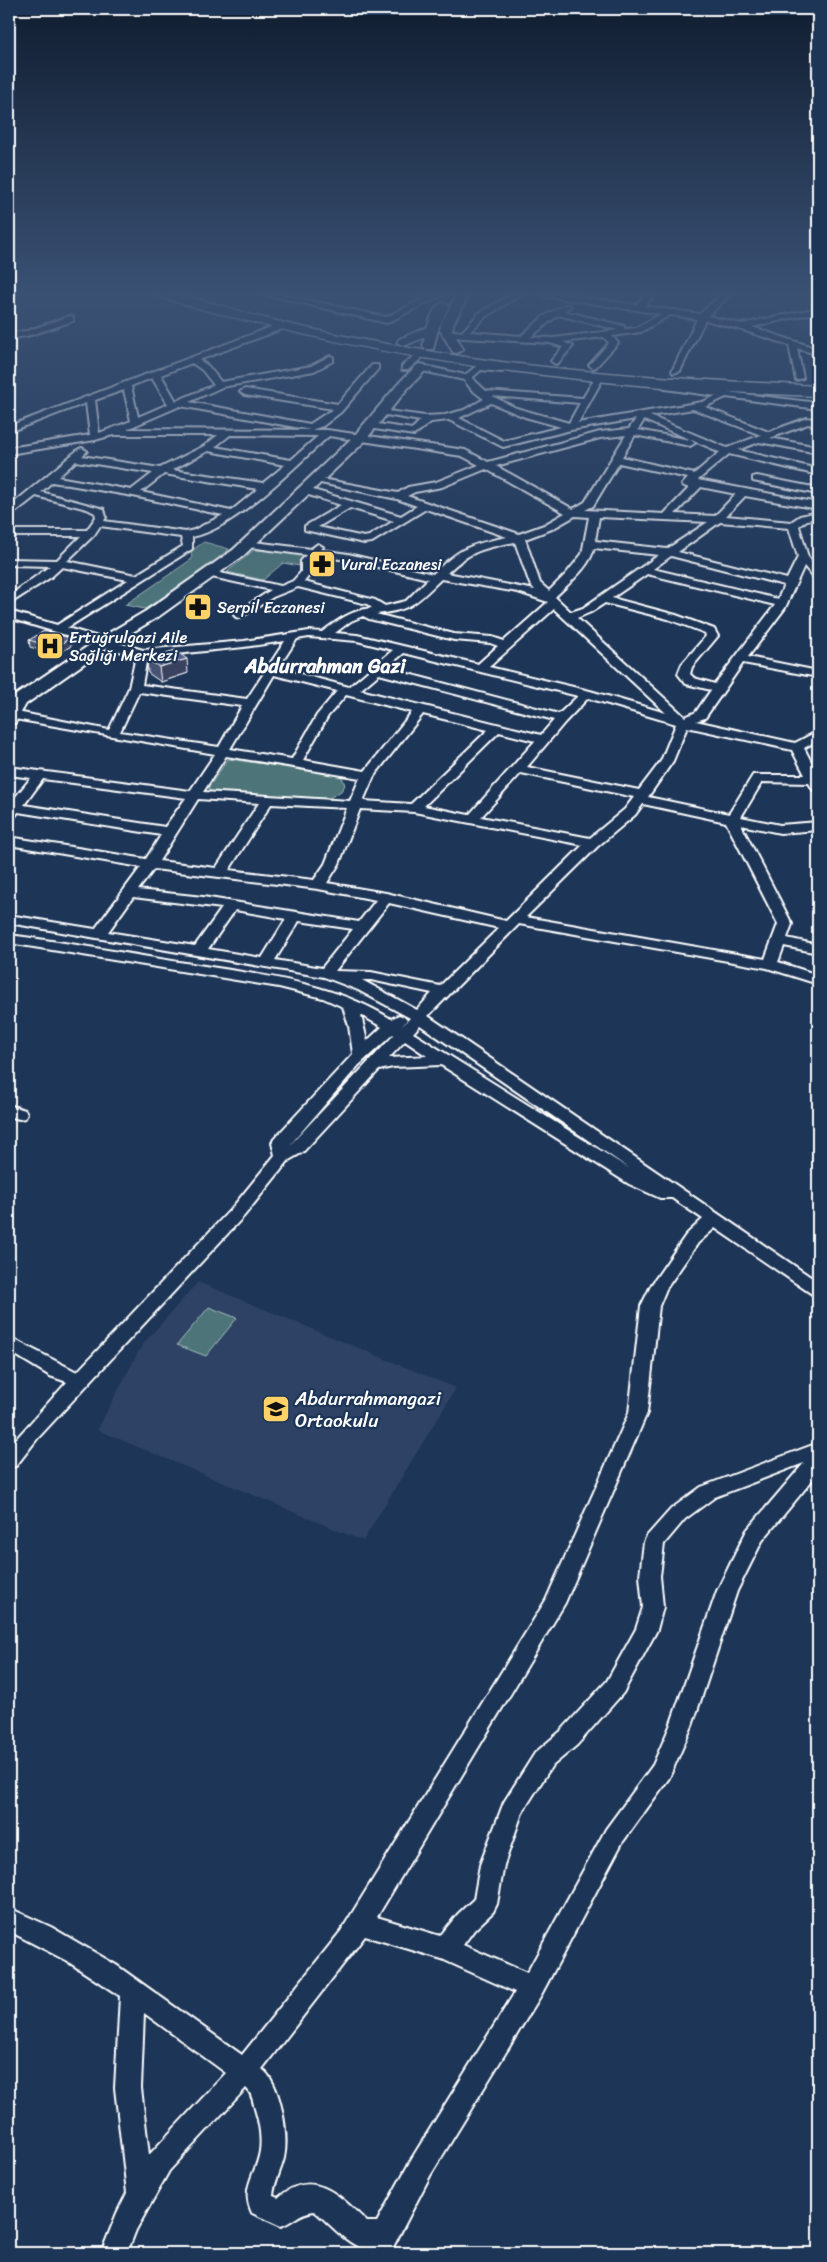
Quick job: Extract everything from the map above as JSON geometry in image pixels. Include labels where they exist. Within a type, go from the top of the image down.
[{"type":"street","points":[[9,429],[84,400]]},
{"type":"street","points":[[90,400],[95,437]]},
{"type":"street","points":[[130,400],[134,419],[139,422]]},
{"type":"street","points":[[173,400],[177,405],[308,427],[322,422],[346,400]]},
{"type":"street","points":[[9,451],[95,437],[114,432],[190,400]]},
{"type":"street","points":[[224,412],[238,400]]},
{"type":"street","points":[[296,400],[340,406]]},
{"type":"street","points":[[97,642],[152,614],[211,574],[315,479],[352,438],[381,400]]},
{"type":"street","points":[[232,538],[352,438],[371,426],[393,400]]},
{"type":"street","points":[[383,412],[436,420],[469,411],[479,403],[491,400],[571,427]]},
{"type":"street","points":[[569,400],[586,401],[571,427]]},
{"type":"street","points":[[465,453],[571,427],[642,416],[695,406],[717,400]]},
{"type":"street","points":[[782,400],[818,406]]},
{"type":"street","points":[[695,406],[769,435]]},
{"type":"street","points":[[449,416],[503,444]]},
{"type":"street","points":[[324,634],[346,619],[364,612],[397,608],[410,603],[458,556],[478,546],[518,538],[548,527],[589,504],[642,416]]},
{"type":"street","points":[[642,416],[727,450]]},
{"type":"street","points":[[371,426],[414,432],[427,420]]},
{"type":"street","points":[[667,516],[696,487],[687,485],[727,450],[807,421],[818,423]]},
{"type":"street","points":[[114,432],[327,434],[465,453],[573,513],[798,522],[818,528]]},
{"type":"street","points":[[399,496],[412,488],[438,485],[458,478],[477,468],[600,435],[632,432],[727,450],[774,463],[818,472]]},
{"type":"street","points":[[133,493],[162,471],[206,448],[226,434]]},
{"type":"street","points":[[98,523],[186,535],[197,533],[233,514],[327,434]]},
{"type":"street","points":[[9,511],[34,493],[95,437]]},
{"type":"street","points":[[758,439],[818,450]]},
{"type":"street","points":[[206,448],[292,463]]},
{"type":"street","points":[[74,458],[267,487]]},
{"type":"street","points":[[616,459],[743,492],[817,506]]},
{"type":"street","points":[[570,617],[587,610],[718,519],[774,463]]},
{"type":"street","points":[[50,479],[133,493],[233,514]]},
{"type":"street","points":[[315,479],[399,496],[518,538]]},
{"type":"street","points":[[757,479],[818,491]]},
{"type":"street","points":[[303,490],[402,520]]},
{"type":"street","points":[[9,601],[47,575],[90,533],[98,523],[101,514],[95,508],[34,493]]},
{"type":"street","points":[[746,520],[767,497]]},
{"type":"street","points":[[349,504],[309,528],[364,540],[372,539],[425,505]]},
{"type":"street","points":[[798,522],[817,506]]},
{"type":"street","points":[[480,668],[506,646],[551,600],[587,554],[594,514]]},
{"type":"street","points":[[283,1156],[280,1142],[361,1054],[397,1030],[443,991],[593,843],[630,812],[666,761],[683,722],[701,715],[718,688],[782,603],[803,557],[798,522]]},
{"type":"street","points":[[9,533],[90,533]]},
{"type":"street","points":[[240,615],[280,589],[297,583],[306,573],[305,563],[312,552],[334,534]]},
{"type":"street","points":[[58,629],[188,547],[186,535]]},
{"type":"street","points":[[518,538],[535,584],[683,722]]},
{"type":"street","points":[[246,544],[348,557],[438,577],[520,589],[551,600]]},
{"type":"street","points":[[589,544],[670,553],[791,583]]},
{"type":"street","points":[[803,557],[817,573]]},
{"type":"street","points":[[9,562],[60,562],[138,579]]},
{"type":"street","points":[[644,570],[782,603]]},
{"type":"street","points":[[188,572],[97,642],[12,698],[10,717],[222,753],[296,762],[368,775]]},
{"type":"street","points":[[211,574],[280,589]]},
{"type":"street","points":[[297,583],[371,602],[382,609]]},
{"type":"street","points":[[603,599],[672,617],[710,631],[712,636],[686,666],[684,674],[690,681],[718,688]]},
{"type":"street","points":[[364,612],[373,617],[454,637],[492,640],[506,646]]},
{"type":"street","points":[[9,614],[142,654],[309,634],[357,638],[586,694],[683,722],[797,747],[817,737]]},
{"type":"street","points":[[99,934],[150,864],[222,753],[250,703],[293,637]]},
{"type":"street","points":[[296,762],[323,715],[347,691],[378,670],[402,649]]},
{"type":"street","points":[[113,734],[135,688],[142,654]]},
{"type":"street","points":[[741,658],[818,674]]},
{"type":"street","points":[[271,670],[420,710],[544,739]]},
{"type":"street","points":[[378,670],[562,718]]},
{"type":"street","points":[[135,688],[250,703]]},
{"type":"street","points":[[472,820],[562,718],[586,694]]},
{"type":"street","points":[[318,885],[332,864],[368,775],[420,710]]},
{"type":"street","points":[[414,808],[497,728]]},
{"type":"street","points":[[797,747],[816,783]]},
{"type":"street","points":[[518,769],[732,820],[780,829],[818,826]]},
{"type":"street","points":[[9,771],[195,795],[414,808],[593,843]]},
{"type":"street","points":[[12,811],[40,775]]},
{"type":"street","points":[[732,820],[758,778],[816,783]]},
{"type":"street","points":[[220,873],[267,800]]},
{"type":"street","points":[[12,811],[169,832]]},
{"type":"street","points":[[732,820],[784,924],[770,964]]},
{"type":"street","points":[[9,841],[150,864],[318,885],[512,922],[770,964],[818,980]]},
{"type":"street","points":[[130,893],[231,906],[364,927]]},
{"type":"street","points":[[333,975],[386,897]]},
{"type":"street","points":[[200,950],[231,906]]},
{"type":"street","points":[[266,963],[295,916]]},
{"type":"street","points":[[9,918],[200,950],[333,975],[371,976],[443,991]]},
{"type":"street","points":[[9,939],[279,983],[328,994],[370,1013],[635,1180],[710,1214]]},
{"type":"street","points":[[778,940],[818,949]]},
{"type":"street","points":[[333,975],[418,1013],[818,1290]]},
{"type":"street","points":[[350,1004],[358,1026],[361,1054]]},
{"type":"street","points":[[9,1461],[30,1434],[238,1212],[283,1156],[297,1148],[373,1066],[397,1030]]},
{"type":"street","points":[[373,1066],[393,1062],[446,1060]]},
{"type":"street","points":[[114,2253],[126,2222],[160,2162],[244,2072],[350,1939],[555,1603],[638,1413],[650,1306],[658,1288],[710,1214]]},
{"type":"street","points":[[9,1343],[57,1371],[80,1380]]},
{"type":"street","points":[[445,1949],[466,1922],[486,1904],[492,1865],[512,1809],[543,1760],[569,1738],[615,1687],[646,1630],[653,1607],[650,1576],[654,1542],[678,1514],[708,1492],[818,1450]]},
{"type":"street","points":[[9,1919],[67,1948],[132,1991],[260,2083],[270,2111],[272,2158],[259,2193],[262,2204],[281,2212],[295,2200],[317,2196],[339,2213],[362,2235],[380,2244],[421,2167],[532,1987],[614,1836],[661,1771],[681,1726],[727,1591],[754,1536],[818,1460]]},
{"type":"street","points":[[360,1923],[445,1949],[532,1987]]},
{"type":"street","points":[[132,1991],[128,2088],[140,2196]]},
{"type":"shaded area","name":"Abdurrahmangazi Ortaokulu","points":[[198,1282],[456,1388],[363,1541],[97,1430],[142,1345]]},
{"type":"green space","points":[[204,542],[229,549],[197,577],[145,609],[125,605],[192,559],[191,551]]},
{"type":"green space","points":[[254,550],[307,554],[300,566],[283,563],[263,580],[227,572]]},
{"type":"green space","points":[[228,759],[332,773],[342,777],[345,785],[341,791],[326,800],[211,792],[208,788]]},
{"type":"green space","points":[[209,1307],[237,1318],[206,1356],[177,1345]]},
{"type":"building","points":[[44,631],[70,638],[55,648],[29,640]]},
{"type":"building","points":[[175,650],[187,659],[159,667],[147,659]]},
{"type":"place","name":"Vural Eczanesi","points":[[322,564]]},
{"type":"place","name":"Serpil Eczanesi","points":[[198,607]]},
{"type":"place","name":"Ertuğrulgazi Aile Sağlığı Merkezi","points":[[50,646]]},
{"type":"place","name":"Abdurrahmangazi Ortaokulu","points":[[276,1409]]},
{"type":"district","name":"Abdurrahman Gazi","points":[[325,666]]}]
